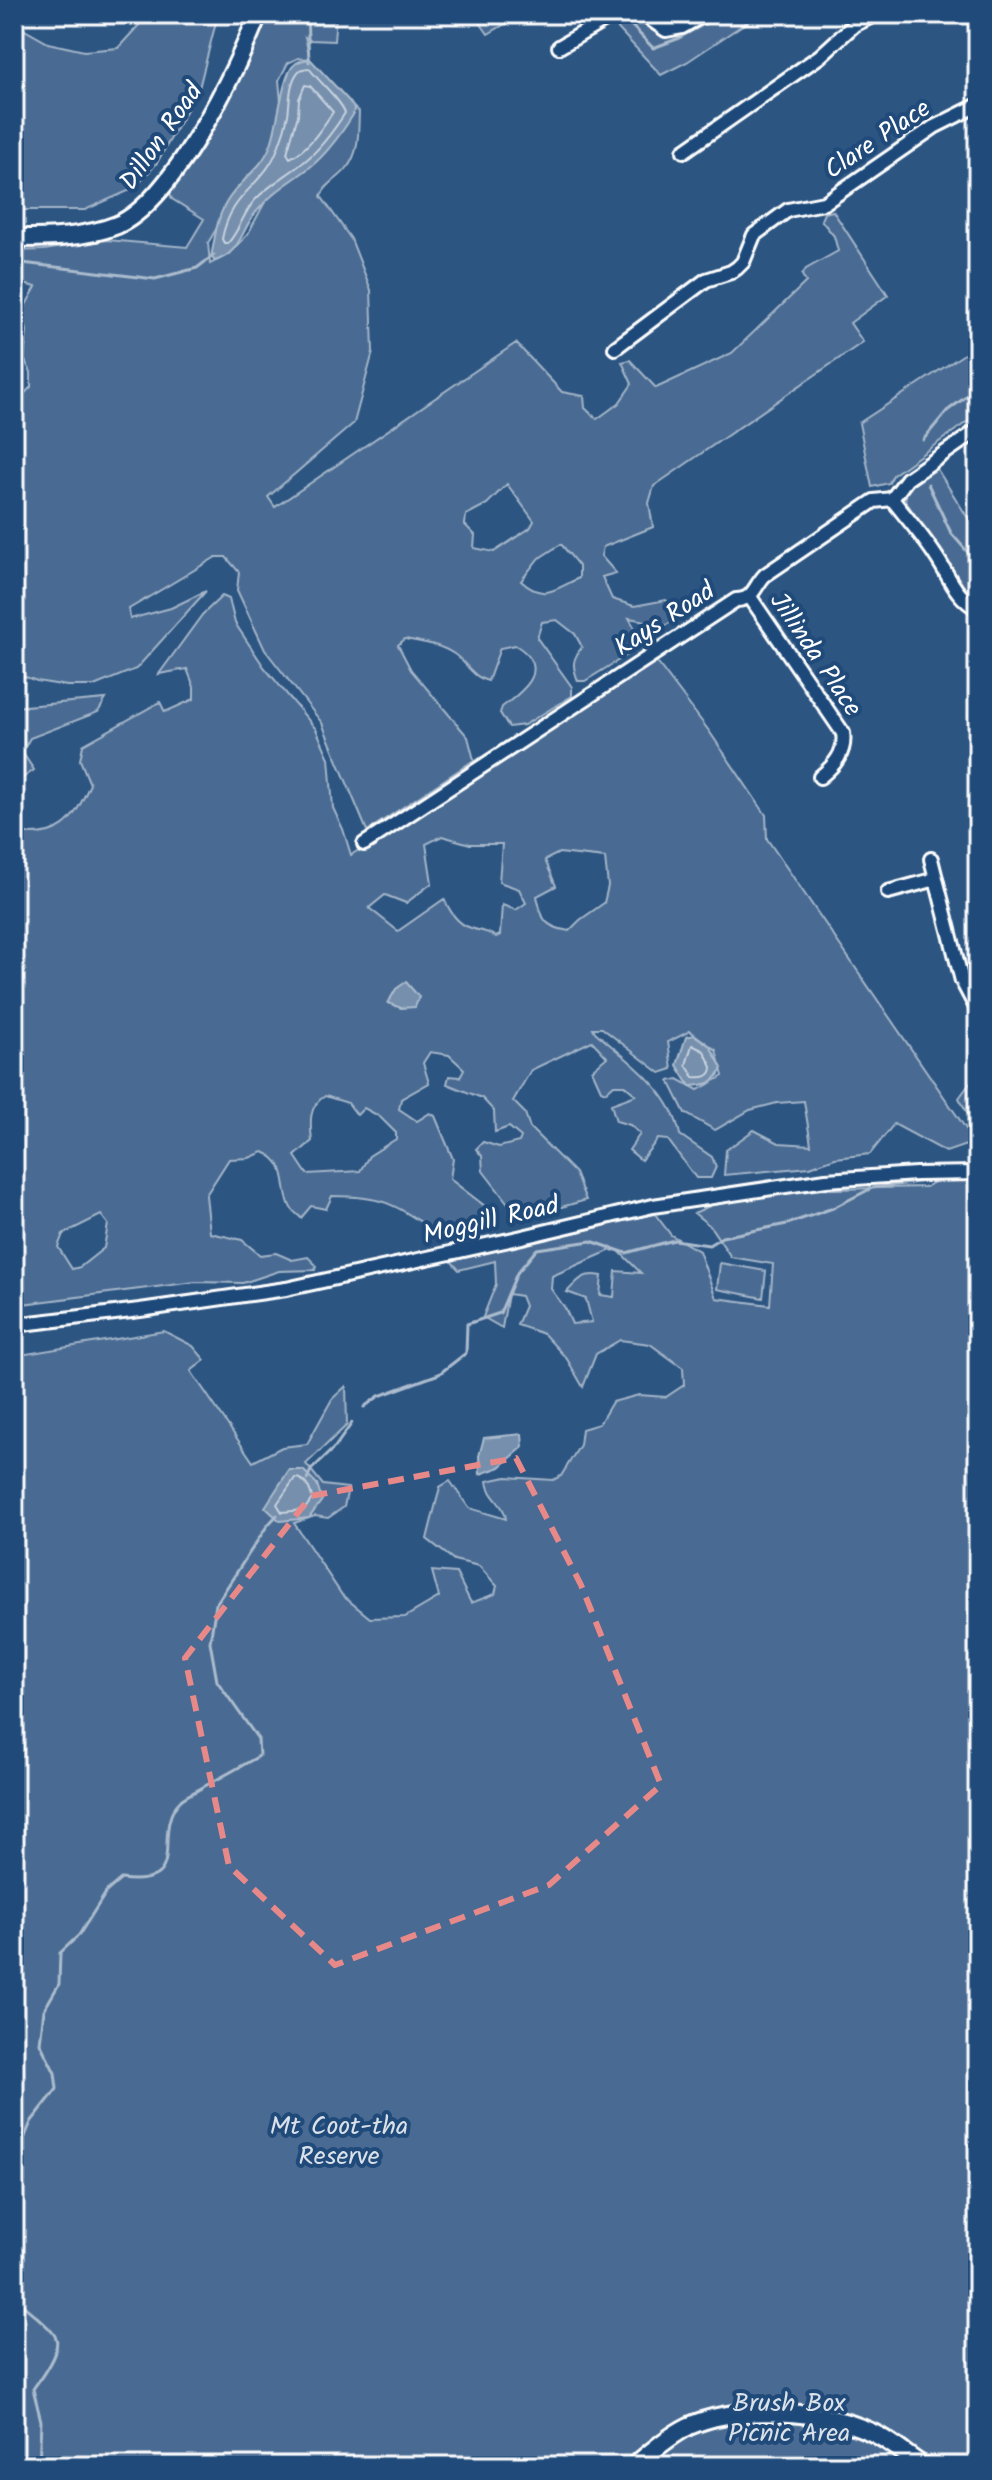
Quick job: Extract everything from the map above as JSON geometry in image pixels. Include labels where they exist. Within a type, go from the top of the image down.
[{"type":"main road","name":"Dillon Road","points":[[14,238],[88,233],[117,225],[140,212],[164,185],[210,115],[258,14]]},
{"type":"main road","points":[[634,2466],[688,2427],[728,2415],[755,2413],[803,2416],[855,2426],[873,2433],[923,2466]]},
{"type":"street","points":[[559,47],[615,14]]},
{"type":"street","points":[[643,14],[666,30],[682,27],[705,14]]},
{"type":"street","points":[[684,151],[820,56],[854,25],[876,14]]},
{"type":"street","name":"Clare Place","points":[[615,348],[706,280],[737,268],[743,262],[754,235],[788,210],[824,203],[934,127],[978,105]]},
{"type":"street","name":"Kays Road","points":[[364,844],[671,641],[736,600],[750,597],[765,575],[874,501],[892,499],[907,479],[978,430]]},
{"type":"street","points":[[892,499],[937,557],[950,582],[968,604],[978,609]]},
{"type":"street","name":"Jillinda Place","points":[[750,597],[843,733],[845,745],[838,759],[820,777]]},
{"type":"street","points":[[931,859],[962,981],[978,1011]]},
{"type":"street","points":[[888,892],[936,879]]},
{"type":"street","name":"Moggill Road","points":[[14,1325],[286,1289],[653,1206],[826,1180],[978,1173]]},
{"type":"highlighted area","points":[[516,1458],[581,1585],[661,1785],[549,1885],[335,1965],[229,1866],[185,1658],[311,1496]]},
{"type":"green space","points":[[149,14],[215,14],[216,22],[199,88],[157,163],[135,188],[85,210],[14,210],[14,24],[48,43],[84,51],[118,48]]},
{"type":"green space","points":[[267,14],[336,14],[334,41],[305,37],[310,59],[298,58],[288,63],[279,80],[281,102],[271,154],[246,178],[208,243],[210,264],[230,254],[248,234],[274,185],[346,110],[353,107],[359,112],[354,155],[347,168],[321,196],[351,239],[371,290],[373,352],[354,423],[268,497],[275,507],[516,343],[562,392],[584,396],[585,408],[597,419],[619,403],[632,384],[622,362],[630,360],[656,388],[732,353],[806,282],[802,275],[806,269],[838,251],[834,236],[821,220],[824,213],[833,211],[888,295],[850,323],[863,342],[654,486],[649,503],[653,527],[603,547],[601,556],[616,573],[602,577],[612,599],[634,606],[666,600],[682,613],[677,619],[657,630],[645,621],[629,618],[641,639],[640,647],[585,681],[578,681],[575,671],[575,659],[582,647],[575,634],[557,620],[542,622],[537,638],[572,687],[572,696],[524,725],[509,727],[500,713],[502,707],[526,686],[534,670],[526,654],[515,645],[500,648],[488,681],[478,677],[458,657],[442,648],[405,639],[398,645],[411,670],[468,737],[474,760],[367,831],[322,723],[265,650],[237,590],[239,572],[226,557],[216,557],[129,609],[130,619],[171,608],[206,591],[136,669],[94,686],[67,686],[23,676],[14,682],[14,396],[23,395],[31,387],[31,372],[24,359],[27,331],[22,312],[36,287],[14,282],[14,251],[44,250],[107,240],[187,247],[204,219],[172,199],[170,193],[238,79]],"holes":[[[507,484],[534,521],[530,528],[494,552],[474,548],[475,535],[465,525],[466,515],[487,504]],[[561,544],[579,566],[579,578],[550,592],[536,591],[521,581],[538,559]]]},
{"type":"green space","points":[[474,14],[522,14],[488,34]]},
{"type":"green space","points":[[626,14],[639,15],[669,33],[710,14],[759,14],[687,62],[661,75],[611,21]]},
{"type":"green space","points":[[978,345],[978,414],[893,475],[889,483],[872,487],[859,423]]},
{"type":"green space","points":[[937,469],[978,534],[978,604],[956,582],[905,500],[908,488]]},
{"type":"green space","points":[[222,596],[229,599],[235,623],[264,667],[316,729],[329,758],[333,808],[351,855],[653,657],[709,731],[766,815],[767,839],[975,1142],[946,1152],[894,1124],[870,1154],[835,1158],[810,1167],[724,1175],[726,1150],[754,1130],[779,1143],[811,1145],[804,1101],[777,1103],[750,1110],[715,1130],[685,1113],[669,1081],[678,1079],[698,1090],[723,1076],[716,1050],[690,1031],[668,1042],[672,1069],[660,1073],[602,1028],[593,1028],[658,1090],[668,1104],[680,1135],[712,1157],[716,1167],[711,1178],[696,1178],[668,1140],[658,1139],[641,1160],[629,1150],[640,1134],[630,1125],[616,1121],[611,1104],[636,1095],[624,1085],[614,1085],[606,1092],[601,1090],[592,1070],[607,1057],[592,1041],[531,1070],[513,1101],[525,1113],[530,1128],[575,1173],[586,1200],[551,1210],[526,1211],[510,1206],[483,1171],[482,1156],[476,1149],[483,1142],[499,1147],[519,1142],[521,1137],[509,1127],[495,1132],[494,1111],[482,1098],[447,1084],[449,1076],[460,1077],[464,1069],[449,1055],[430,1052],[423,1063],[429,1083],[401,1099],[399,1109],[417,1121],[430,1113],[435,1116],[453,1159],[450,1179],[490,1210],[498,1223],[436,1232],[388,1204],[350,1196],[332,1196],[326,1209],[311,1206],[301,1218],[291,1208],[278,1163],[263,1152],[249,1158],[229,1159],[206,1195],[210,1233],[242,1240],[260,1255],[276,1253],[292,1260],[308,1257],[316,1265],[315,1270],[279,1271],[243,1283],[195,1282],[14,1305],[14,833],[43,833],[54,830],[71,818],[90,784],[80,760],[83,745],[160,702],[165,712],[194,699],[194,687],[187,669],[159,674],[202,615]],"holes":[[[442,836],[470,844],[502,844],[499,882],[519,889],[526,903],[516,910],[502,905],[500,935],[496,937],[462,923],[444,899],[398,931],[369,908],[385,895],[406,903],[432,883],[426,844]],[[559,853],[605,858],[608,886],[604,903],[569,931],[549,924],[541,911],[537,896],[556,886],[545,860]],[[325,1096],[348,1103],[357,1115],[364,1108],[379,1116],[396,1133],[396,1139],[369,1156],[360,1171],[307,1174],[295,1156],[312,1141],[311,1116],[319,1100]],[[101,1215],[108,1224],[104,1248],[80,1267],[72,1269],[58,1247],[63,1234]]]},
{"type":"green space","points":[[106,699],[98,712],[30,738],[22,752],[34,770],[14,784],[14,707]]},
{"type":"green space","points":[[978,1072],[978,1132],[959,1098]]},
{"type":"green space","name":"Mt Coot-tha Reserve","points":[[941,1178],[975,1179],[978,1185],[978,2466],[14,2466],[14,1356],[164,1331],[193,1346],[205,1360],[191,1371],[253,1462],[282,1447],[307,1444],[332,1399],[346,1386],[347,1425],[306,1464],[323,1485],[348,1488],[344,1507],[328,1518],[315,1516],[294,1523],[342,1595],[370,1618],[405,1617],[439,1597],[432,1571],[456,1573],[471,1603],[495,1594],[497,1586],[479,1566],[454,1560],[427,1539],[440,1487],[450,1481],[469,1508],[506,1519],[487,1481],[506,1477],[553,1480],[561,1476],[580,1445],[582,1429],[599,1424],[612,1402],[639,1395],[666,1397],[684,1385],[683,1368],[650,1344],[620,1340],[596,1354],[583,1387],[567,1359],[544,1334],[517,1325],[525,1306],[521,1296],[508,1294],[502,1328],[483,1317],[496,1284],[495,1261],[459,1270],[451,1261],[655,1214],[671,1235],[699,1251],[716,1298],[770,1305],[773,1264],[731,1257],[710,1226],[694,1213],[734,1195],[787,1190],[926,1187]],"holes":[[[618,1250],[641,1273],[616,1271],[614,1297],[600,1295],[602,1276],[586,1276],[575,1283],[567,1292],[586,1299],[592,1322],[572,1324],[551,1289],[552,1276],[609,1251]]]},
{"type":"green space","points":[[720,1263],[766,1271],[763,1298],[717,1289]]},
{"type":"water","points":[[310,59],[349,101],[354,108],[353,115],[321,157],[269,198],[231,252],[215,261],[211,257],[223,209],[267,153],[289,72],[296,63]]},
{"type":"water","points":[[406,982],[419,997],[415,1007],[401,1008],[388,1003],[396,989]]},
{"type":"water","points":[[694,1035],[710,1046],[722,1068],[710,1083],[690,1086],[677,1065],[686,1037]]},
{"type":"water","points":[[522,1434],[523,1447],[500,1467],[480,1474],[479,1456],[484,1438]]},
{"type":"water","points":[[289,1470],[303,1470],[317,1484],[322,1500],[309,1518],[280,1521],[265,1507]]},
{"type":"waterway","points":[[307,14],[309,62]]},
{"type":"waterway","points":[[631,25],[653,48],[723,14]]},
{"type":"waterway","points":[[14,262],[155,279],[197,268],[214,255]]},
{"type":"waterway","points":[[923,440],[947,411],[978,388]]},
{"type":"waterway","points":[[928,484],[951,533],[978,564]]},
{"type":"waterway","points":[[974,1168],[978,1141]]},
{"type":"waterway","points":[[364,1407],[379,1396],[439,1374],[466,1353],[467,1324],[500,1313],[517,1273],[537,1249],[591,1241],[626,1253],[674,1240],[709,1245],[722,1237],[787,1224],[833,1208],[872,1188],[934,1180]]},
{"type":"waterway","points":[[307,1479],[311,1470],[335,1447],[352,1423]]},
{"type":"waterway","points":[[14,2200],[24,2182],[24,2139],[31,2122],[57,2089],[55,2073],[40,2043],[44,2010],[59,1984],[60,1953],[79,1935],[107,1891],[121,1879],[143,1879],[157,1875],[164,1866],[172,1813],[181,1800],[259,1756],[258,1739],[217,1681],[210,1642],[216,1604],[277,1515]]},
{"type":"waterway","points":[[14,2298],[44,2323],[57,2343],[53,2357],[33,2389],[41,2421],[39,2466]]},
{"type":"park label","name":"Brush Box Picnic Area","points":[[789,2419]]}]
